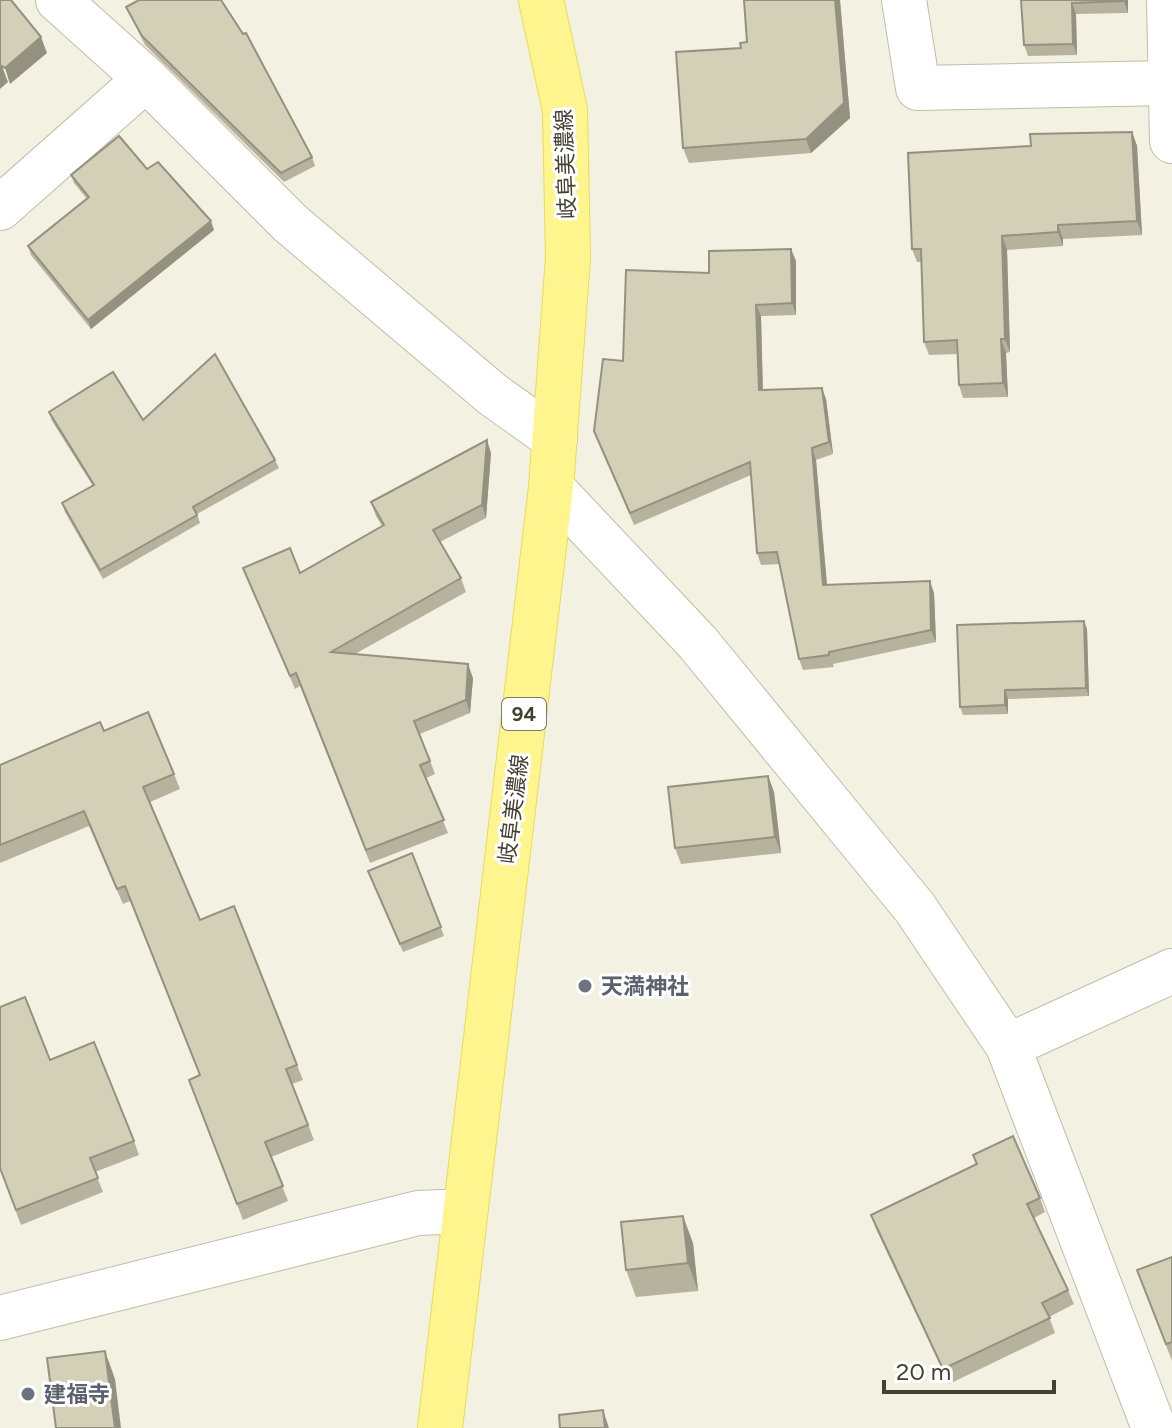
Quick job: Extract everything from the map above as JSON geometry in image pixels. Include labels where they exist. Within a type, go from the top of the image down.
[{"type":"main road","name":"岐阜美濃線","points":[[440,1428],[551,487],[568,258],[565,110],[541,0]]},
{"type":"street","points":[[58,0],[146,79],[290,223],[492,394],[555,439]]},
{"type":"street","points":[[904,0],[918,88],[1168,83]]},
{"type":"street","points":[[1169,0],[1168,83],[1172,141]]},
{"type":"street","points":[[0,208],[146,79]]},
{"type":"street","points":[[551,487],[718,667],[915,908],[1008,1046],[1154,1428]]},
{"type":"street","points":[[1008,1046],[1172,971]]},
{"type":"street","points":[[0,1318],[418,1213],[465,1211]]},
{"type":"building","points":[[0,0],[11,0],[41,37],[5,68],[0,68]]},
{"type":"building","points":[[139,0],[221,0],[243,34],[246,33],[312,157],[281,173],[142,36],[126,7]]},
{"type":"building","points":[[744,0],[835,0],[844,103],[806,139],[683,148],[676,52],[741,48],[740,43],[747,42]]},
{"type":"building","points":[[1021,0],[1124,1],[1072,3],[1073,44],[1024,45]]},
{"type":"building","points":[[1132,132],[1137,221],[1058,225],[1058,232],[1002,236],[1003,383],[959,385],[957,340],[924,342],[921,249],[912,249],[908,153],[1031,146],[1030,134]]},
{"type":"building","points":[[119,136],[147,169],[158,162],[211,221],[88,320],[28,246],[89,197],[71,175]]},
{"type":"building","points":[[791,249],[792,303],[756,305],[759,390],[822,388],[829,442],[812,448],[823,585],[930,581],[931,630],[829,652],[829,655],[799,659],[777,552],[757,553],[750,462],[630,513],[594,431],[603,359],[623,361],[626,270],[709,273],[709,251]]},
{"type":"building","points":[[215,354],[275,460],[193,507],[197,515],[100,570],[62,503],[94,485],[49,412],[113,372],[143,420]]},
{"type":"building","points":[[487,440],[482,505],[433,530],[461,578],[331,652],[468,664],[466,700],[414,721],[430,761],[420,765],[444,820],[366,850],[296,673],[290,676],[243,568],[290,548],[300,573],[384,525],[371,502]]},
{"type":"building","points":[[1084,621],[1086,688],[1005,690],[1005,705],[960,707],[957,625]]},
{"type":"building","points":[[148,712],[174,774],[143,787],[200,920],[234,906],[297,1065],[286,1069],[308,1125],[265,1142],[283,1186],[237,1204],[189,1080],[200,1075],[125,886],[117,889],[84,811],[0,845],[0,765],[100,722],[104,731]]},
{"type":"building","points":[[768,776],[775,837],[675,848],[668,787]]},
{"type":"building","points":[[412,853],[441,927],[400,944],[368,871]]},
{"type":"building","points":[[25,997],[50,1060],[94,1042],[134,1141],[90,1158],[98,1178],[16,1210],[0,1168],[0,1007]]},
{"type":"building","points":[[1013,1136],[1040,1198],[1027,1204],[1068,1290],[1042,1303],[1050,1318],[943,1369],[871,1215],[977,1164],[973,1155]]},
{"type":"building","points":[[683,1216],[688,1263],[626,1270],[621,1222]]},
{"type":"building","points":[[1172,1257],[1172,1342],[1166,1344],[1137,1270]]},
{"type":"building","points":[[105,1351],[115,1428],[56,1428],[47,1358]]},
{"type":"building","points":[[603,1410],[605,1428],[560,1428],[559,1415]]},
{"type":"place","name":"天満神社","points":[[585,986]]},
{"type":"place","name":"建福寺","points":[[28,1394]]}]
